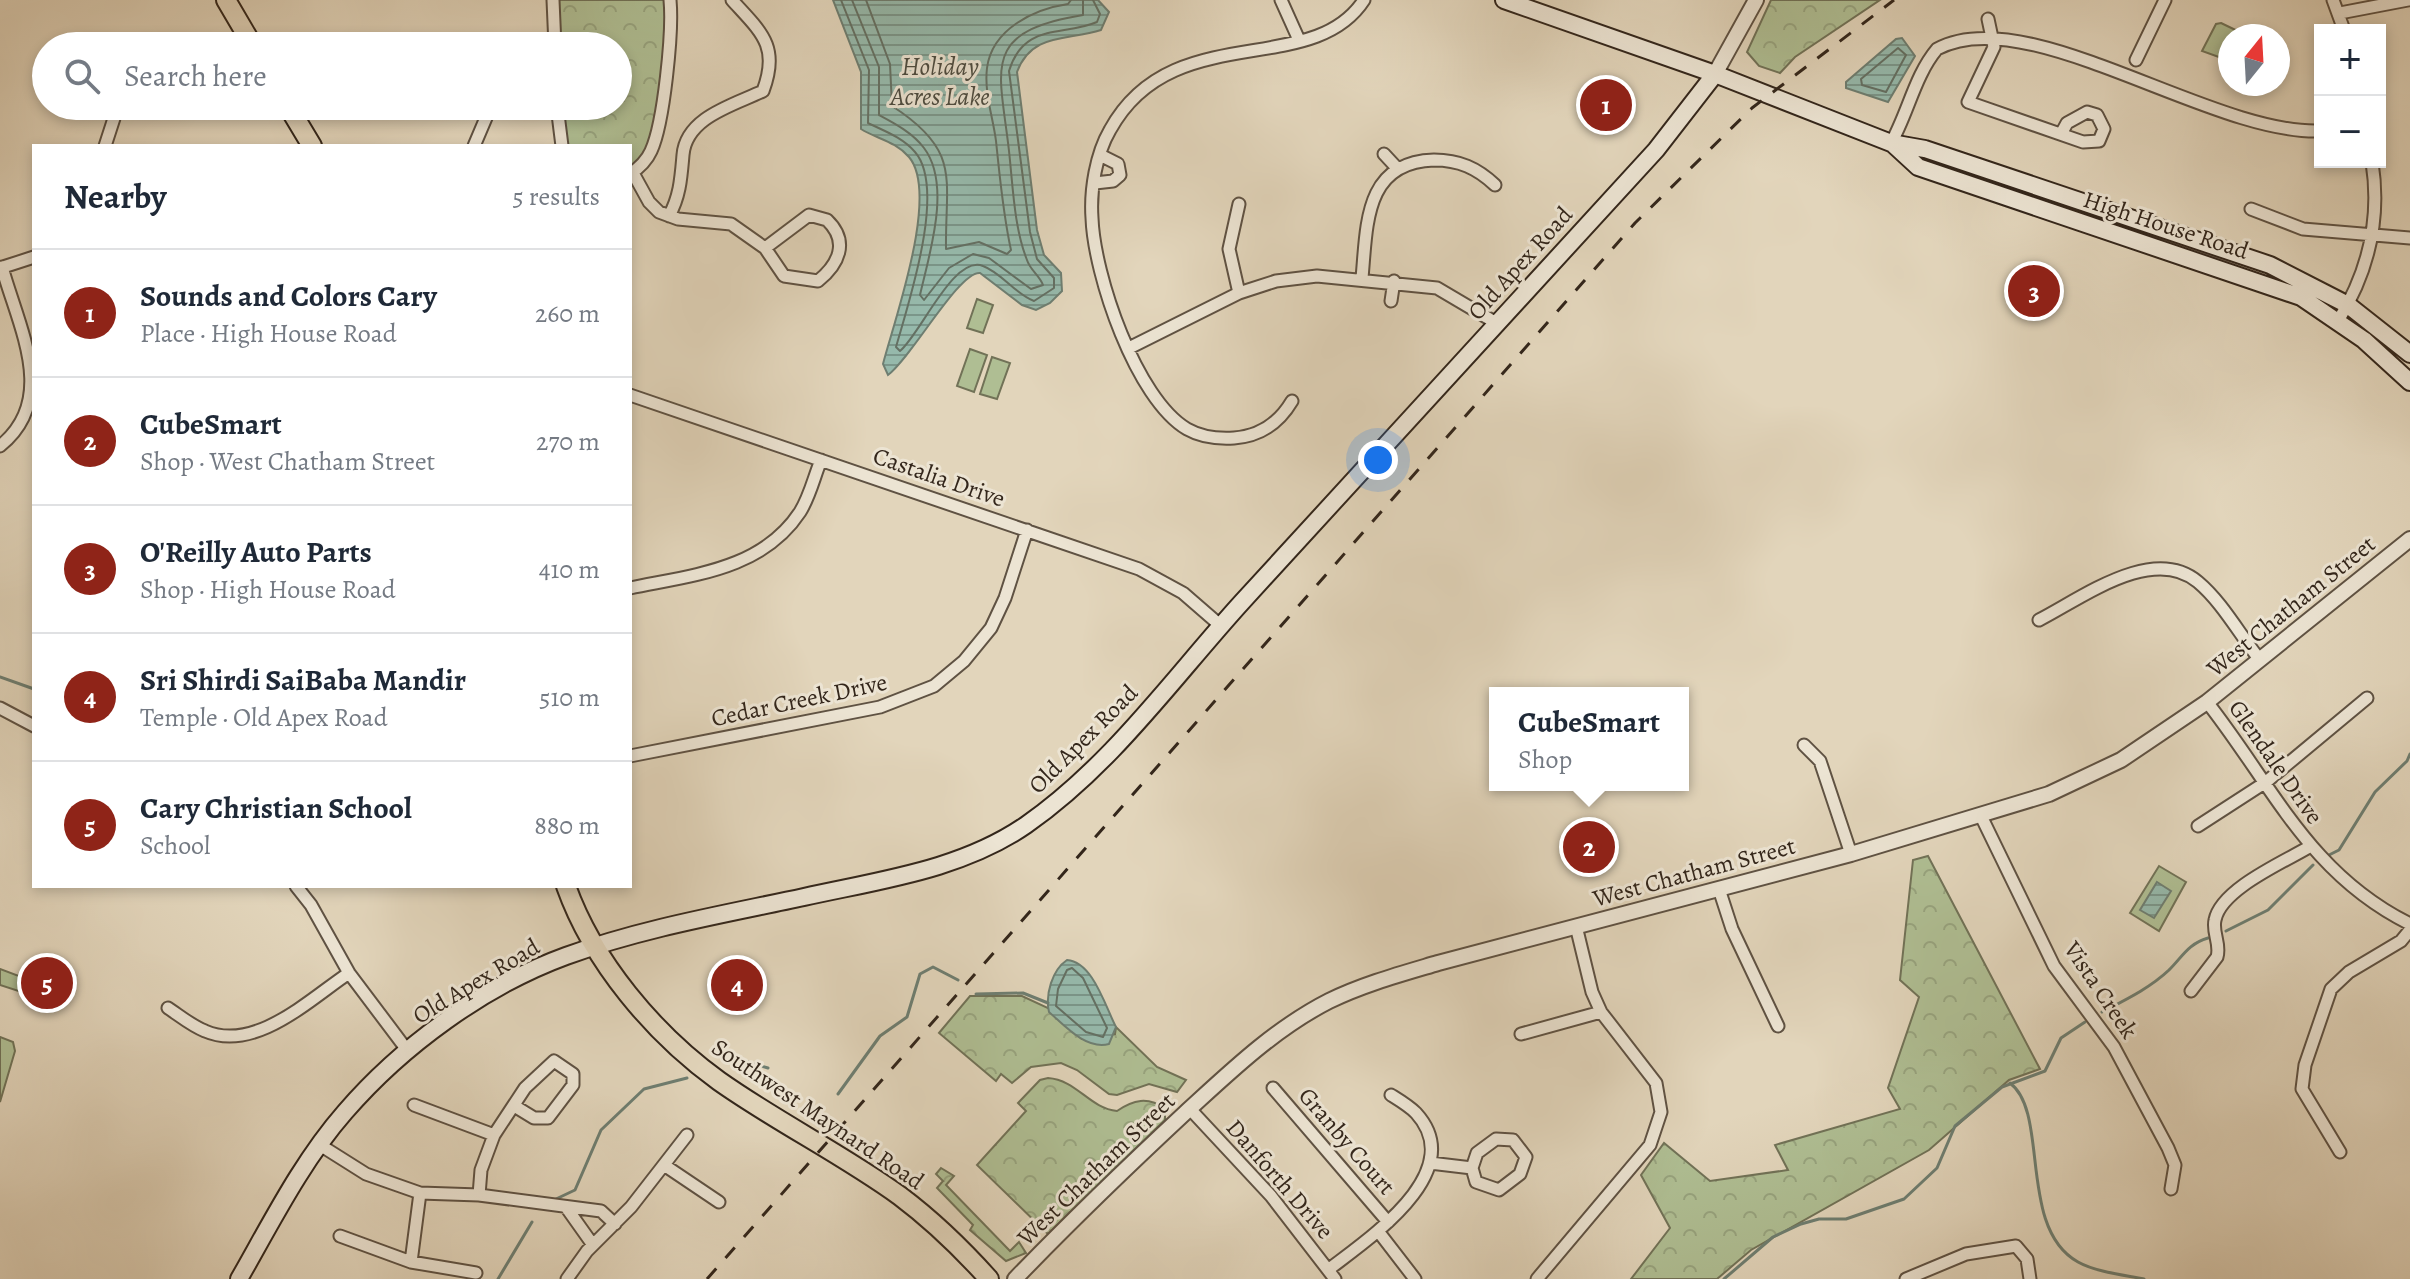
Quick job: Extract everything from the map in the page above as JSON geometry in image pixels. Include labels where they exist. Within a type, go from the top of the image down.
[{"type":"main road","points":[[226,0],[245,32]]},
{"type":"main road","name":"High House Road","points":[[1504,0],[1715,74],[1891,143],[1925,149],[2270,265],[2348,305],[2410,354]]},
{"type":"main road","name":"Old Apex Road","points":[[239,1279],[320,1145],[343,1114],[407,1050],[527,973],[594,947],[667,927],[943,866],[1010,836],[1044,812],[1097,766],[1656,150],[1715,74]]},
{"type":"main road","points":[[296,120],[311,144]]},
{"type":"main road","name":"High House Road","points":[[1891,143],[1918,167],[2301,297],[2338,321],[2410,382]]},
{"type":"main road","name":"Southwest Maynard Road","points":[[567,888],[594,947],[652,1021],[717,1079],[899,1195],[943,1232],[989,1279]]},
{"type":"street","points":[[553,0],[554,32]]},
{"type":"street","points":[[670,0],[657,128],[650,152],[632,173],[649,202],[669,216],[731,224],[765,248],[784,276],[818,281],[838,259],[840,240],[827,220],[809,215],[765,248]]},
{"type":"street","points":[[669,216],[680,192],[683,150],[691,131],[763,91],[771,68],[764,36],[732,0]]},
{"type":"street","points":[[1281,0],[1299,40]]},
{"type":"street","points":[[1292,401],[1281,420],[1248,436],[1199,434],[1175,420],[1163,407],[1111,309],[1097,260],[1091,216],[1100,155],[1116,120],[1151,82],[1201,59],[1299,40],[1337,27],[1364,0]]},
{"type":"street","name":"Old Apex Road","points":[[1715,74],[1756,0]]},
{"type":"street","points":[[2136,60],[2165,0]]},
{"type":"street","points":[[2333,0],[2343,24]]},
{"type":"street","points":[[2340,13],[2408,0]]},
{"type":"street","points":[[1891,143],[1929,60],[1946,40],[1976,23],[2002,16]]},
{"type":"street","points":[[1976,23],[1994,47],[1968,102],[2061,134]]},
{"type":"street","points":[[2123,54],[2149,67]]},
{"type":"street","points":[[2163,74],[2256,119],[2291,130],[2314,131]]},
{"type":"street","points":[[106,144],[113,120]]},
{"type":"street","points":[[475,144],[485,120]]},
{"type":"street","points":[[559,120],[562,144]]},
{"type":"street","points":[[1384,154],[1397,168]]},
{"type":"street","points":[[1095,183],[1113,181],[1120,175],[1118,164],[1100,155]]},
{"type":"street","points":[[1362,278],[1371,207],[1381,185],[1397,168],[1425,160],[1457,162],[1480,171],[1495,185]]},
{"type":"street","points":[[2338,321],[2348,305],[2374,233],[2377,192],[2373,168]]},
{"type":"street","points":[[1239,204],[1229,249],[1239,293]]},
{"type":"street","points":[[2251,209],[2303,229],[2410,238]]},
{"type":"street","points":[[32,258],[1,267],[32,379]]},
{"type":"street","points":[[1129,348],[1239,293],[1291,278],[1362,278],[1449,292],[1498,324]]},
{"type":"street","points":[[1391,301],[1394,281]]},
{"type":"street","points":[[0,446],[23,422],[32,387]]},
{"type":"street","name":"Castalia Drive","points":[[632,396],[1150,574],[1183,593],[1221,626]]},
{"type":"street","points":[[632,588],[709,572],[753,556],[774,541],[800,512],[821,460]]},
{"type":"street","name":"Cedar Creek Drive","points":[[632,756],[880,707],[934,686],[964,661],[991,628],[1005,598],[1027,530]]},
{"type":"street","name":"West Chatham Street","points":[[1015,1279],[1103,1190],[1231,1070],[1275,1035],[1329,1002],[1376,981],[1851,854],[2049,794],[2121,760],[2207,702],[2410,539]]},
{"type":"street","points":[[2039,620],[2140,570],[2164,567],[2197,581],[2260,660]]},
{"type":"street","points":[[2198,826],[2266,782],[2367,698]]},
{"type":"street","name":"Glendale Drive","points":[[2207,702],[2309,847],[2366,900],[2410,927]]},
{"type":"street","points":[[0,708],[32,725]]},
{"type":"street","points":[[1804,745],[1820,761],[1851,854]]},
{"type":"street","name":"Vista Creek","points":[[1981,816],[2054,966],[2114,1047],[2168,1148],[2175,1165],[2171,1189]]},
{"type":"street","name":"Glendale Drive","points":[[2191,991],[2217,957],[2214,923],[2222,905],[2238,889],[2309,847]]},
{"type":"street","points":[[298,888],[311,905],[349,973],[407,1050]]},
{"type":"street","points":[[1719,889],[1732,929],[1778,1026]]},
{"type":"street","points":[[1537,1279],[1650,1145],[1658,1130],[1661,1112],[1656,1083],[1601,1012],[1587,976],[1576,926]]},
{"type":"street","points":[[2340,1152],[2302,1089],[2305,1065],[2331,989],[2349,972],[2401,941],[2410,927]]},
{"type":"street","points":[[168,1008],[207,1032],[244,1035],[268,1027],[349,973]]},
{"type":"street","points":[[1521,1034],[1601,1012]]},
{"type":"street","points":[[479,1195],[481,1170],[494,1135],[516,1107],[525,1088],[550,1062],[560,1061],[573,1074],[573,1085],[548,1118],[534,1118],[516,1107]]},
{"type":"street","name":"Granby Court","points":[[1273,1088],[1388,1222]]},
{"type":"street","points":[[1332,1274],[1388,1222],[1421,1184],[1430,1163],[1429,1140],[1422,1122],[1416,1112],[1391,1095]]},
{"type":"street","points":[[414,1105],[494,1135]]},
{"type":"street","name":"Danforth Drive","points":[[1190,1109],[1271,1196],[1332,1274]]},
{"type":"street","points":[[567,1279],[687,1135]]},
{"type":"street","points":[[1496,1139],[1513,1140],[1526,1157],[1520,1174],[1499,1190],[1476,1182],[1472,1168],[1477,1153],[1496,1139]]},
{"type":"street","points":[[320,1145],[366,1174],[420,1193],[479,1195],[601,1211],[615,1224]]},
{"type":"street","points":[[1430,1163],[1472,1168]]},
{"type":"street","points":[[664,1165],[719,1202]]},
{"type":"street","points":[[411,1262],[420,1193]]},
{"type":"street","points":[[566,1207],[593,1245]]},
{"type":"street","points":[[1378,1231],[1415,1279]]},
{"type":"street","points":[[340,1236],[411,1262],[476,1273]]},
{"type":"street","points":[[1906,1279],[1956,1257],[2016,1246],[2027,1259],[2030,1279]]},
{"type":"green space","points":[[558,0],[665,0],[663,56],[655,125],[645,155],[632,166],[632,144],[567,144],[564,120],[632,120],[632,32],[559,32]]},
{"type":"green space","points":[[1771,0],[1880,0],[1795,57],[1780,73],[1759,66],[1747,52]]},
{"type":"green space","points":[[2221,23],[2223,24],[2218,24],[2218,57],[2202,51],[2216,24]]},
{"type":"green space","points":[[977,299],[993,305],[983,333],[967,328]]},
{"type":"green space","points":[[970,349],[987,355],[974,392],[957,386]]},
{"type":"green space","points":[[992,357],[1010,363],[997,399],[980,394]]},
{"type":"green space","points":[[1928,856],[2040,1069],[2009,1080],[1929,1150],[1751,1250],[1717,1279],[1631,1279],[1670,1228],[1641,1175],[1664,1143],[1710,1181],[1788,1170],[1775,1145],[1900,1109],[1888,1088],[1919,997],[1900,980],[1913,860]]},
{"type":"green space","points":[[2159,866],[2186,882],[2159,931],[2130,913]]},
{"type":"green space","points":[[0,969],[40,984],[34,996],[0,985]]},
{"type":"green space","points":[[970,996],[1022,996],[1048,1008],[1082,1039],[1115,1034],[1116,1027],[1157,1067],[1186,1080],[1177,1092],[1149,1084],[1117,1095],[1109,1094],[1077,1070],[1061,1063],[1031,1067],[1012,1083],[1001,1074],[996,1081],[939,1033]]},
{"type":"green space","points":[[0,1037],[13,1042],[15,1051],[0,1102]]},
{"type":"green space","points":[[1048,1078],[1067,1084],[1107,1109],[1117,1111],[1135,1102],[1153,1102],[1165,1109],[1165,1120],[1048,1234],[977,1165],[1026,1111],[1018,1103],[1040,1080]]},
{"type":"green space","points":[[941,1168],[954,1176],[946,1185],[1010,1251],[1019,1242],[1026,1253],[1006,1261],[970,1230],[973,1225],[937,1188],[943,1181],[936,1174]]},
{"type":"water","name":"Holiday Acres Lake","points":[[833,0],[1098,0],[1109,12],[1101,30],[1041,44],[1024,59],[1017,72],[1037,230],[1044,255],[1061,273],[1062,291],[1050,303],[1036,310],[1022,305],[980,273],[971,276],[888,375],[883,364],[912,258],[917,227],[920,199],[917,175],[904,152],[861,129],[861,72]]},
{"type":"water","points":[[1902,38],[1915,56],[1888,102],[1846,88],[1846,82],[1896,39]]},
{"type":"water","points":[[2157,882],[2171,891],[2154,918],[2140,910]]},
{"type":"water","points":[[1067,960],[1084,968],[1103,997],[1116,1027],[1109,1044],[1092,1044],[1084,1040],[1049,1012],[1051,983],[1057,970]]},
{"type":"waterway","points":[[0,677],[32,688]]},
{"type":"waterway","points":[[2329,855],[2339,850],[2375,792],[2407,761],[2410,754]]},
{"type":"waterway","points":[[2226,931],[2268,910],[2313,865]]},
{"type":"waterway","points":[[2102,1012],[2154,982],[2191,947],[2208,938]]},
{"type":"waterway","points":[[838,1094],[880,1036],[907,1017],[920,974],[933,967],[958,980]]},
{"type":"waterway","points":[[976,994],[1023,993],[1048,1003]]},
{"type":"waterway","points":[[1724,1279],[1773,1237],[1801,1224],[1819,1219],[1846,1219],[1904,1199],[1937,1168],[1955,1126],[2002,1087],[2045,1071],[2061,1038],[2085,1022]]},
{"type":"waterway","points":[[738,1059],[768,1068]]},
{"type":"waterway","points":[[556,1199],[575,1190],[601,1130],[644,1089],[687,1078]]},
{"type":"waterway","points":[[2010,1083],[2022,1098],[2029,1119],[2040,1198],[2047,1224],[2059,1246],[2085,1265],[2144,1279]]},
{"type":"waterway","points":[[498,1279],[532,1222]]},
{"type":"railway","points":[[707,1279],[1635,223],[1752,108],[1894,0]]},
{"type":"place","name":"Sounds and Colors Cary","points":[[1606,105]]},
{"type":"place","name":"O'Reilly Auto Parts","points":[[2034,291]]},
{"type":"place","name":"CubeSmart","points":[[1589,847]]},
{"type":"place","name":"Cary Christian School","points":[[47,983]]},
{"type":"place","name":"Sri Shirdi SaiBaba Mandir","points":[[737,985]]}]
